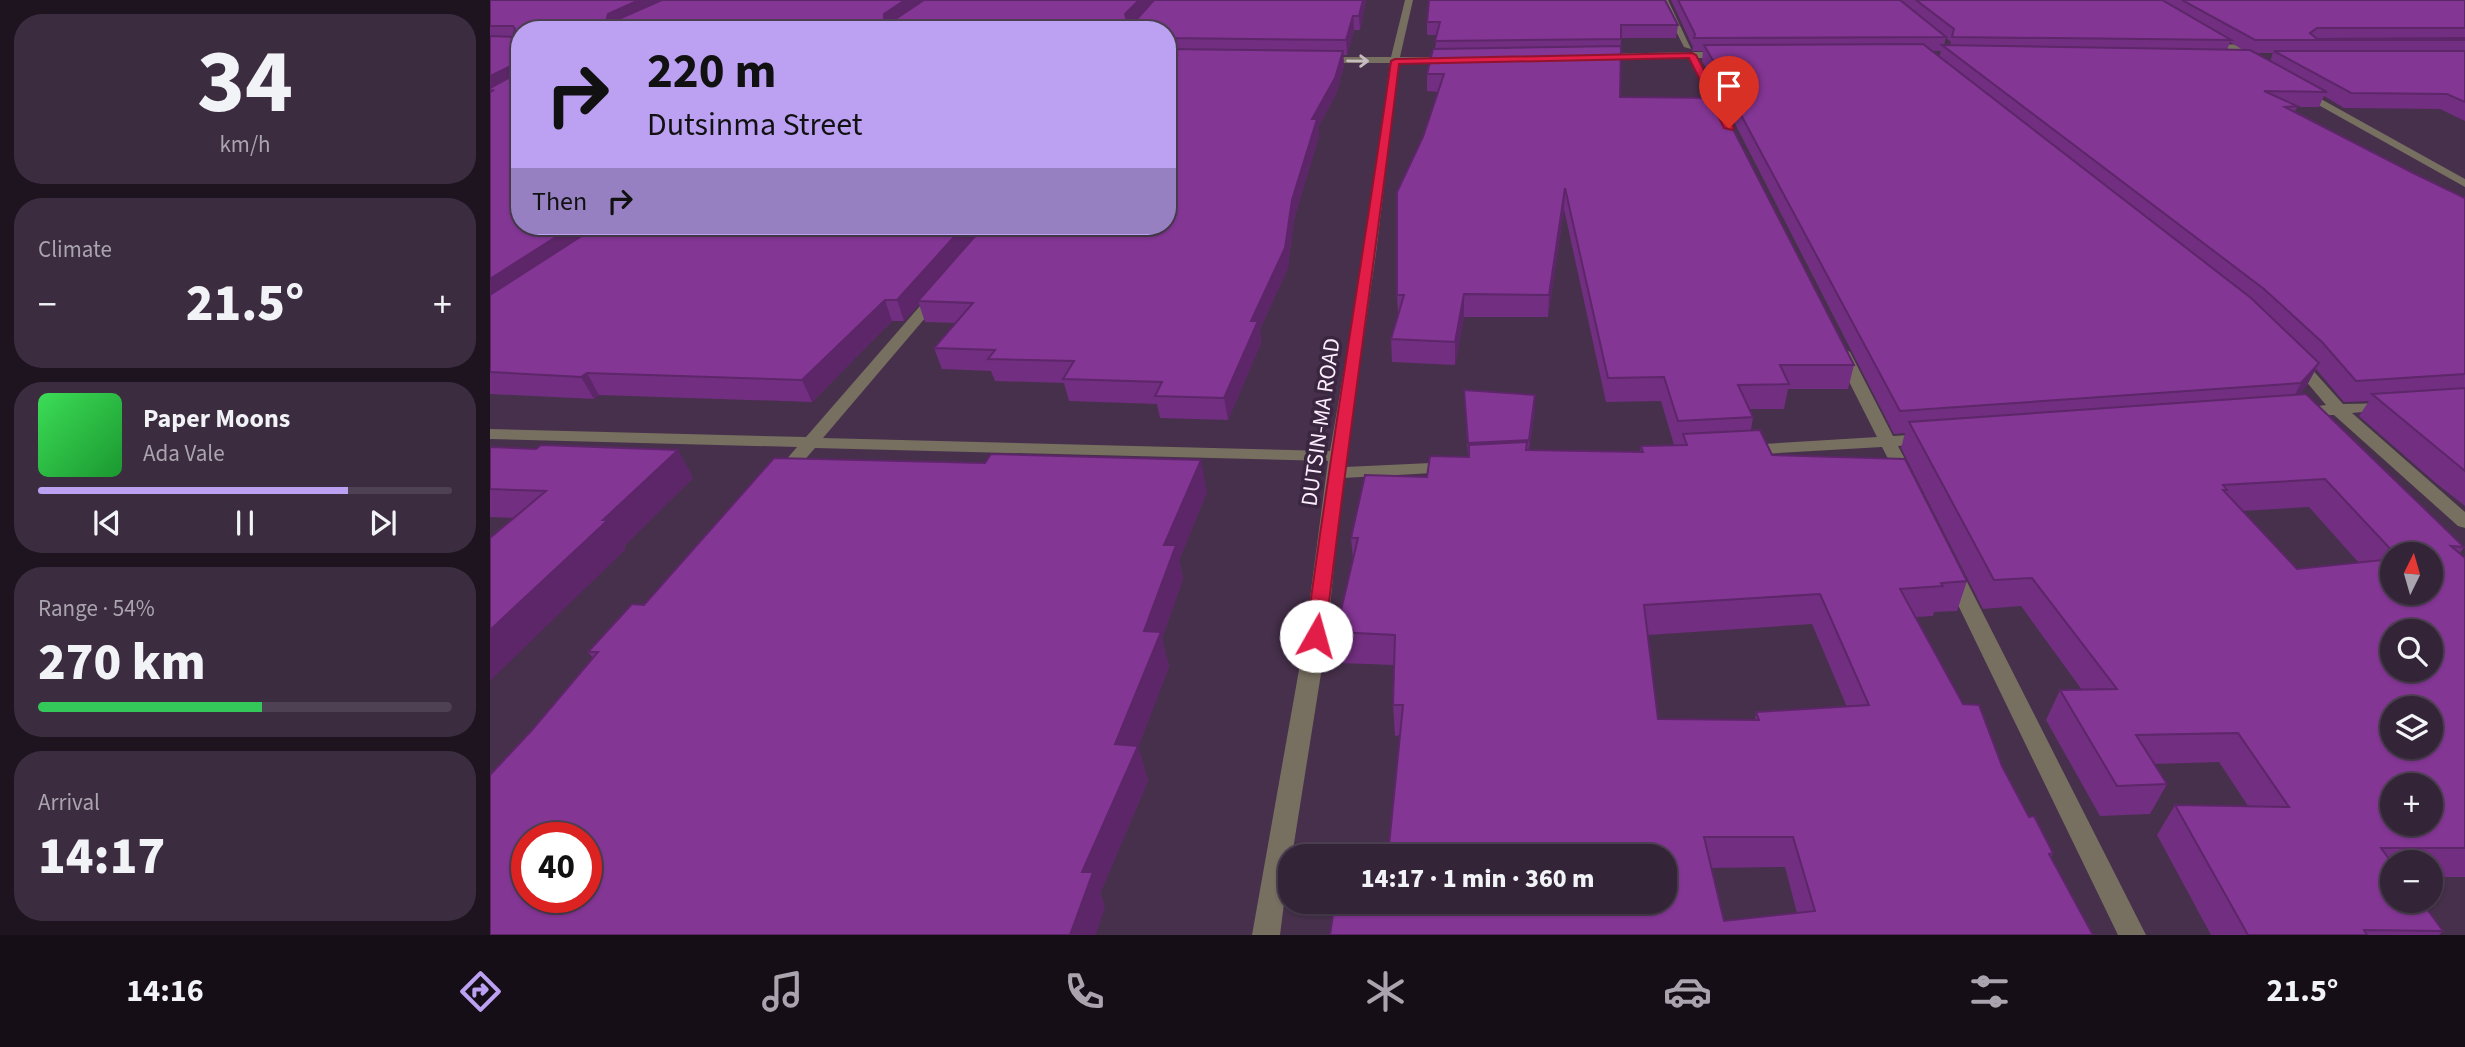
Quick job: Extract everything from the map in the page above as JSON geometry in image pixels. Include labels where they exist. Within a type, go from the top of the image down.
[{"type":"street","name":"DUTSIN-MA ROAD","points":[[1266,935],[1316,636],[1337,465],[1397,56],[1409,0]]},
{"type":"street","points":[[1664,0],[1730,130]]},
{"type":"street","points":[[2202,34],[2243,59]]},
{"type":"street","points":[[2197,48],[2279,47]]},
{"type":"street","points":[[1592,48],[1731,51]]},
{"type":"street","points":[[1397,56],[1453,50]]},
{"type":"street","points":[[1584,58],[1690,51]]},
{"type":"street","points":[[1316,55],[1462,60]]},
{"type":"street","points":[[2202,59],[2216,59]]},
{"type":"street","points":[[2295,88],[2465,184]]},
{"type":"street","points":[[766,494],[952,277]]},
{"type":"street","points":[[1831,330],[1912,491]]},
{"type":"street","points":[[2286,350],[2339,410],[2465,522]]},
{"type":"street","points":[[2284,414],[2402,405]]},
{"type":"street","points":[[490,434],[812,442],[1337,465],[1474,466]]},
{"type":"street","points":[[1722,451],[1942,438]]},
{"type":"street","points":[[1942,553],[2132,935]]},
{"type":"building","points":[[490,0],[639,0],[608,14],[607,18],[621,18],[662,0],[905,0],[884,14],[884,18],[897,18],[924,0],[1139,0],[1125,14],[1126,18],[1138,18],[1154,0],[1363,0],[1359,16],[1353,16],[1346,40],[1176,38],[1176,21],[511,21],[511,26],[490,26]]},
{"type":"building","points":[[1429,0],[1665,0],[1678,25],[1621,25],[1621,39],[1435,41],[1440,22],[1427,22]]},
{"type":"building","points":[[1678,0],[1900,0],[1946,37],[1694,38],[1695,34]]},
{"type":"building","points":[[1916,0],[2162,0],[2231,40],[1952,37],[1954,29]]},
{"type":"building","points":[[2182,0],[2465,0],[2465,28],[2317,28],[2310,33],[2317,39],[2465,40],[2255,40]]},
{"type":"building","points":[[490,36],[511,37],[511,66],[490,76]]},
{"type":"building","points":[[1923,44],[2251,298],[2319,363],[2301,383],[1900,411],[1733,100],[1736,100],[1704,45]]},
{"type":"building","points":[[1942,45],[2250,50],[2327,92],[2264,91],[2297,106],[2285,107],[2465,198],[2465,374],[2356,381],[2322,342],[2264,289]]},
{"type":"building","points":[[1621,46],[1620,97],[1717,98],[1854,365],[1780,365],[1789,384],[1738,385],[1753,417],[1678,421],[1664,377],[1608,378],[1565,188],[1549,295],[1464,294],[1455,342],[1391,339],[1404,295],[1397,295],[1397,192],[1423,137],[1444,74],[1427,74],[1433,49]]},
{"type":"building","points":[[1176,49],[1343,51],[1335,78],[1312,119],[1317,119],[1292,200],[1285,248],[1251,321],[1258,321],[1224,398],[1155,396],[1162,382],[1063,379],[1074,361],[988,359],[995,350],[934,348],[973,303],[918,301],[976,235],[1176,235]]},
{"type":"building","points":[[2274,51],[2465,51],[2465,102],[2447,94],[2351,93]]},
{"type":"building","points":[[511,77],[511,235],[559,235],[490,279],[490,92],[494,90],[490,91],[490,88]]},
{"type":"building","points":[[583,235],[956,235],[897,300],[885,300],[802,380],[587,373],[581,377],[490,372],[490,295]]},
{"type":"building","points":[[2465,388],[2465,471],[2372,394]]},
{"type":"building","points":[[1464,390],[1535,395],[1529,440],[1468,443]]},
{"type":"building","points":[[2306,394],[2464,547],[2451,546],[2465,558],[2465,848],[2380,850],[2380,913],[2430,913],[2443,931],[2364,930],[2367,935],[2248,935],[2175,805],[2289,807],[2238,733],[2136,735],[2167,784],[2117,786],[2060,690],[2117,689],[2032,578],[1994,580],[1909,422]],"holes":[[[2325,479],[2384,542],[2443,542],[2443,606],[2380,606],[2380,560],[2297,569],[2223,490],[2227,490],[2223,485]]]},
{"type":"building","points":[[1760,430],[1772,455],[1905,459],[1967,581],[1941,583],[1943,586],[1900,589],[1963,704],[1979,705],[2002,766],[2029,817],[2034,816],[2053,853],[2049,854],[2093,935],[1330,935],[1333,914],[1677,914],[1677,844],[1389,844],[1403,705],[1393,705],[1395,635],[1336,632],[1358,538],[1351,538],[1365,475],[1427,477],[1430,456],[1469,457],[1469,445],[1527,442],[1526,450],[1643,452],[1641,446],[1687,445],[1683,434]],"holes":[[[1820,594],[1869,705],[1756,712],[1759,720],[1658,719],[1644,605]],[[1704,837],[1793,837],[1815,911],[1724,921]]]},
{"type":"building","points":[[541,445],[678,450],[603,520],[608,520],[490,630],[490,538],[546,491],[490,489],[490,447],[536,449]]},
{"type":"building","points":[[991,454],[1201,460],[1164,545],[1176,545],[1144,631],[1161,632],[1115,744],[1138,746],[1082,872],[1093,872],[1070,935],[490,935],[490,775],[598,652],[588,652],[632,604],[644,605],[774,458],[985,463]]},
{"type":"route","points":[[1316,636],[1335,473],[1370,253],[1395,61],[1692,55],[1729,128]]}]
